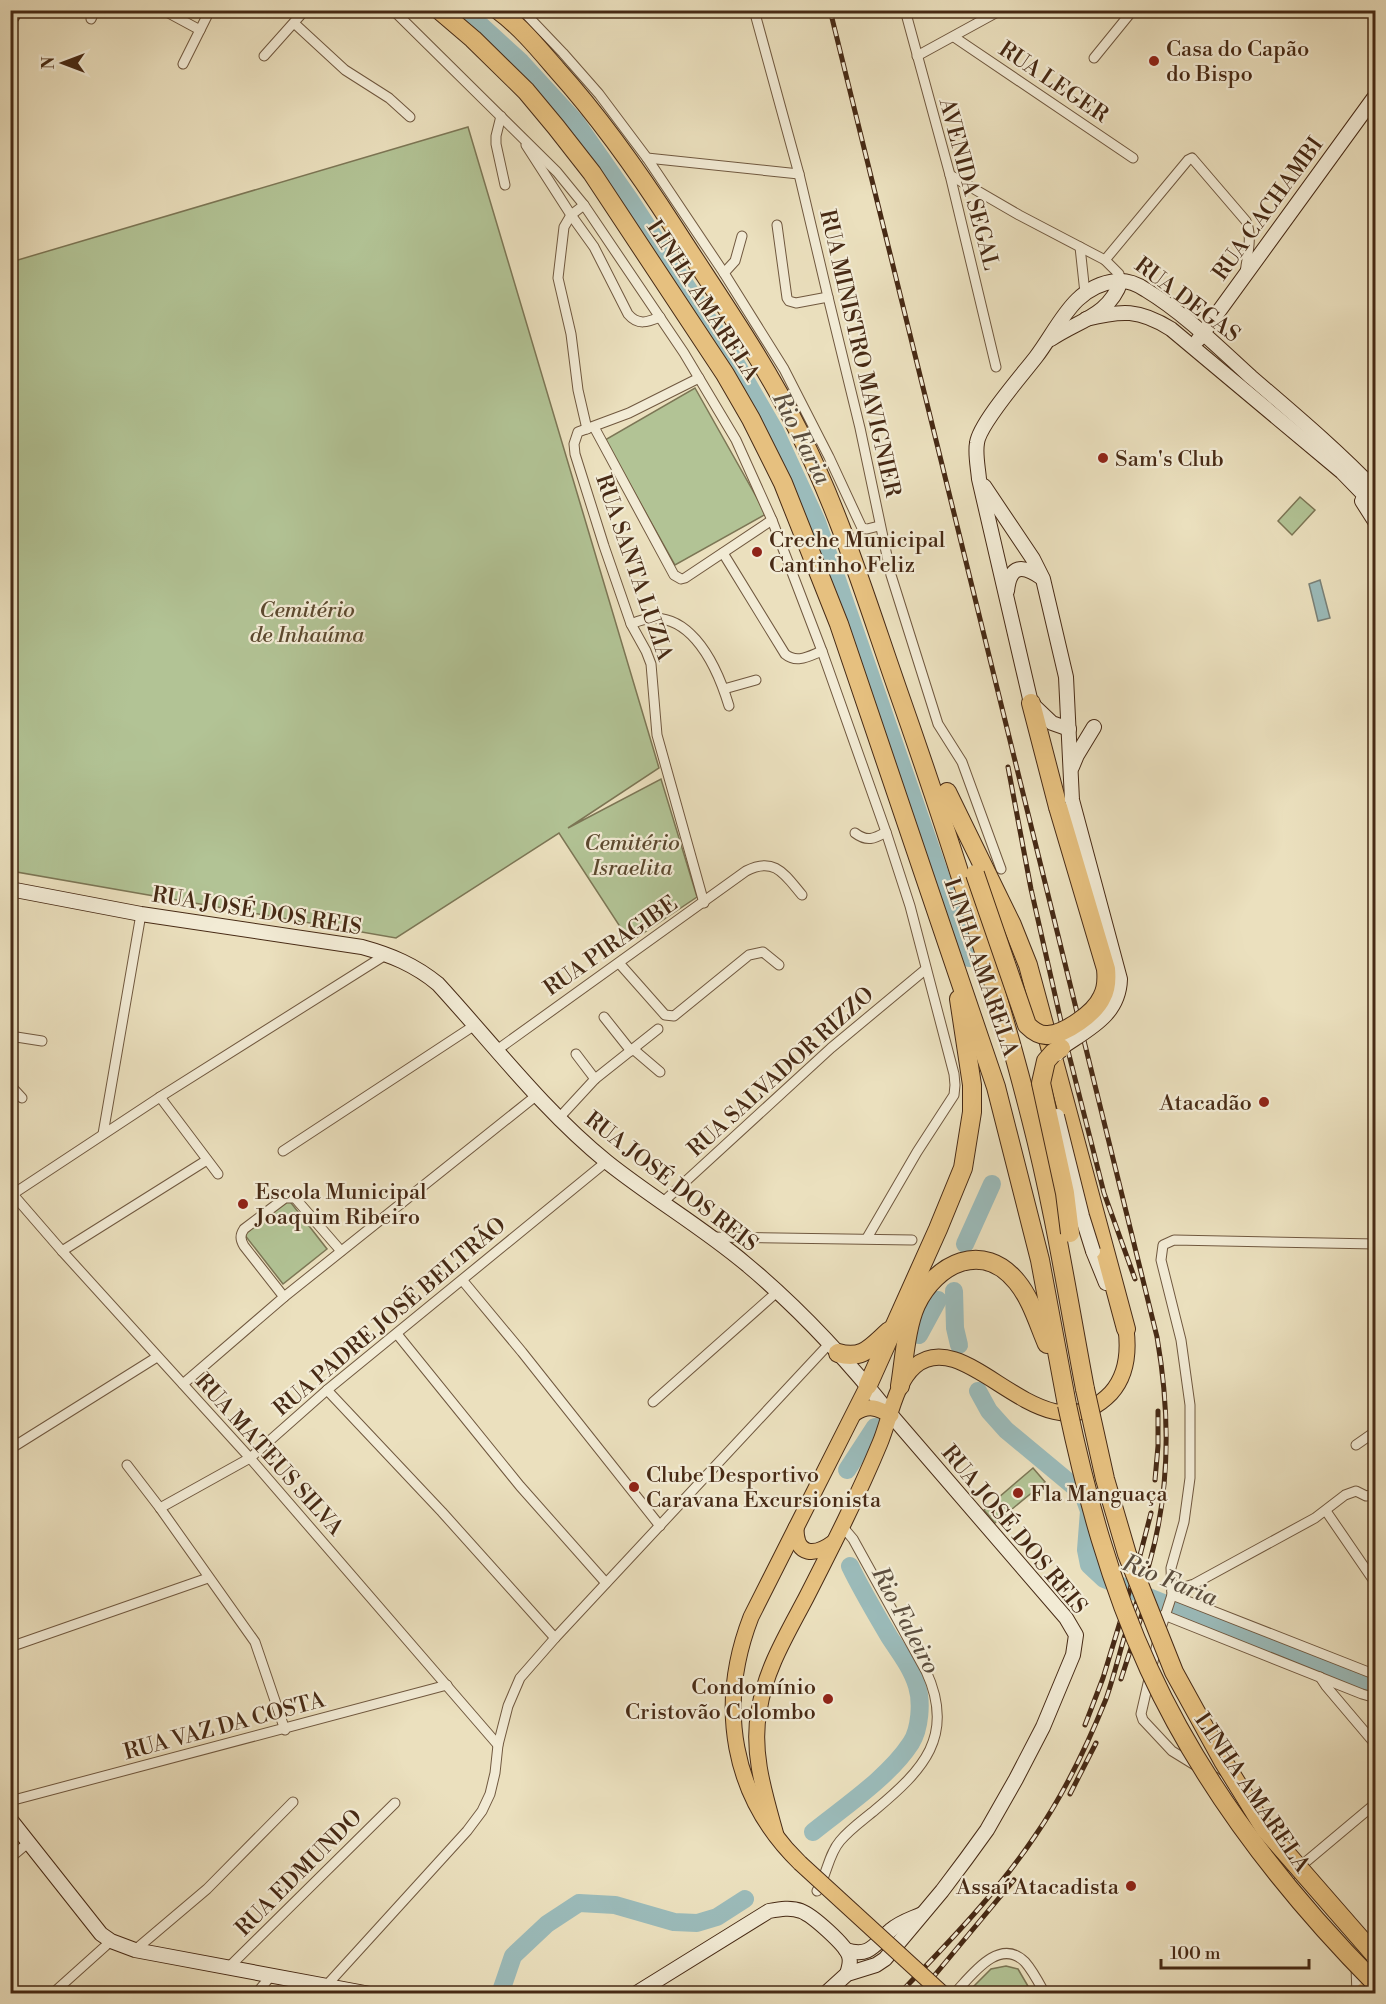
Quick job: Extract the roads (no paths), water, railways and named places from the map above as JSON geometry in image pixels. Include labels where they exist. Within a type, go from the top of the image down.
[{"type":"highway","points":[[10,16],[13,10]]},
{"type":"highway","name":"LINHA AMARELA","points":[[439,10],[526,91],[576,152],[694,326],[751,419],[783,483],[840,624],[996,1086],[1040,1260],[1059,1366],[1083,1477],[1110,1567],[1149,1668],[1175,1720],[1205,1771],[1260,1852],[1370,1985]]},
{"type":"highway","name":"LINHA AMARELA","points":[[509,13],[620,147],[742,333],[787,408],[815,466],[872,614],[961,874],[1004,1018],[1035,1134],[1105,1479],[1127,1554],[1174,1672],[1223,1761],[1265,1829],[1376,1955]]},
{"type":"highway","points":[[872,614],[898,663],[947,792],[1027,1025],[1033,1031],[1048,1035],[1067,1029],[1095,1009],[1101,1000],[1107,981],[1065,803],[1031,703]]},
{"type":"highway","points":[[947,792],[1012,925],[1028,965],[1126,1329]]},
{"type":"highway","points":[[868,1385],[951,1198],[963,1168],[969,1138],[972,1084],[950,947]]},
{"type":"highway","points":[[1061,1048],[1046,1061],[1041,1083],[1063,1182],[1070,1233],[1074,1330]]},
{"type":"highway","points":[[900,1386],[910,1324],[923,1292],[939,1274],[958,1262],[969,1260],[982,1259],[994,1263],[1018,1283],[1029,1301],[1059,1366]]},
{"type":"highway","points":[[833,1348],[850,1355],[863,1353],[895,1326]]},
{"type":"main road","points":[[776,1835],[759,1765],[758,1712],[771,1669],[877,1451],[900,1386],[909,1371],[928,1359],[942,1358],[966,1363],[1019,1398],[1037,1406],[1061,1413],[1089,1409],[1104,1400],[1122,1376],[1128,1358],[1126,1329]]},
{"type":"main road","points":[[868,1385],[745,1632],[737,1662],[733,1700],[735,1739],[745,1778],[760,1815],[776,1835],[800,1863],[943,1994]]},
{"type":"main road","points":[[855,1413],[868,1407],[875,1407],[891,1415]]},
{"type":"main road","points":[[796,1528],[796,1538],[800,1546],[808,1552],[824,1550],[834,1542]]},
{"type":"street","points":[[163,10],[200,30]]},
{"type":"street","points":[[183,64],[210,10]]},
{"type":"street","points":[[264,56],[304,10]]},
{"type":"street","points":[[393,10],[558,172],[584,205],[699,378],[735,440],[772,520],[822,651],[886,832],[910,906],[954,1074],[954,1095],[917,1152],[867,1238]]},
{"type":"street","name":"RUA MINISTRO MAVIGNIER","points":[[754,10],[798,174],[860,428],[891,575],[938,724],[962,762],[1001,869]]},
{"type":"street","name":"AVENIDA SEGAL","points":[[904,10],[950,175],[996,367]]},
{"type":"street","points":[[917,56],[1000,10]]},
{"type":"street","points":[[1094,58],[1133,10]]},
{"type":"street","points":[[509,13],[563,53],[599,94],[647,158],[724,273],[784,369],[862,528],[867,530],[879,526]]},
{"type":"street","points":[[294,23],[345,70],[388,98],[410,117]]},
{"type":"street","name":"RUA LEGER","points":[[954,37],[1133,158]]},
{"type":"street","name":"RUA CACHAMBI","points":[[1194,347],[1245,273],[1376,95]]},
{"type":"street","points":[[501,116],[496,144],[505,185]]},
{"type":"street","points":[[519,133],[594,247],[628,314],[633,320],[640,322],[660,317]]},
{"type":"street","points":[[647,158],[684,160],[798,174]]},
{"type":"street","points":[[1105,260],[1192,158],[1246,221],[1249,228],[1249,240],[1245,273]]},
{"type":"street","name":"RUA DEGAS","points":[[950,175],[1019,215],[1105,260],[1119,274],[1121,281],[1146,290],[1202,333],[1341,456],[1376,491]]},
{"type":"street","points":[[584,205],[571,215],[564,227],[558,278],[571,334],[578,390],[591,428],[674,575],[681,579],[685,578],[772,520]]},
{"type":"street","points":[[777,225],[789,301],[796,303],[828,297]]},
{"type":"street","points":[[724,273],[735,261],[742,236]]},
{"type":"street","points":[[1080,247],[1085,292]]},
{"type":"street","points":[[1068,729],[1052,723],[1031,703],[979,479],[976,452],[979,433],[1049,340],[1067,310],[1085,292],[1101,285],[1121,281]]},
{"type":"street","points":[[1049,340],[1105,308],[1112,300],[1121,281]]},
{"type":"street","name":"RUA DEGAS","points":[[1086,319],[1118,312],[1145,316],[1171,329],[1342,472],[1376,507]]},
{"type":"street","points":[[591,428],[699,378]]},
{"type":"street","name":"RUA SANTA LUZIA","points":[[591,428],[578,432],[575,437],[575,454],[631,624],[651,664],[657,735],[704,903]]},
{"type":"street","points":[[1342,472],[1376,523]]},
{"type":"street","points":[[979,479],[1033,560],[1043,579],[1066,678],[1070,772],[1065,803],[1120,980],[1117,1000],[1106,1016],[1061,1048],[1055,1057],[1051,1070],[1051,1093],[1093,1251],[1126,1329]]},
{"type":"street","points":[[723,553],[785,654],[791,660],[822,651]]},
{"type":"street","points":[[1007,598],[1009,579],[1018,569],[1030,570],[1043,579]]},
{"type":"street","points":[[631,624],[649,618],[660,619],[673,622],[684,629],[707,652],[729,706]]},
{"type":"street","points":[[724,689],[756,680]]},
{"type":"street","points":[[1070,772],[1080,749],[1094,727]]},
{"type":"street","points":[[855,833],[864,839],[870,839],[886,832]]},
{"type":"street","name":"RUA PIRAGIBE","points":[[497,1050],[757,865],[765,864],[780,870],[802,895]]},
{"type":"street","name":"RUA JOSÉ DOS REIS","points":[[10,889],[141,914],[333,943],[387,954],[423,972],[438,984],[559,1118],[606,1161],[746,1264],[777,1292],[868,1385],[891,1415],[1066,1618],[1076,1635],[1073,1655],[1066,1675],[1016,1779],[987,1830],[924,1913]]},
{"type":"street","points":[[103,1134],[141,914]]},
{"type":"street","points":[[619,963],[665,1015],[670,1017],[749,955],[763,952],[779,965]]},
{"type":"street","points":[[12,1192],[387,954]]},
{"type":"street","name":"RUA SALVADOR RIZZO","points":[[662,1203],[831,1048],[926,969]]},
{"type":"street","points":[[604,1017],[632,1050],[660,1072]]},
{"type":"street","points":[[283,1151],[475,1025]]},
{"type":"street","points":[[559,1118],[595,1080],[658,1029]]},
{"type":"street","points":[[10,1036],[42,1041]]},
{"type":"street","points":[[576,1054],[595,1080]]},
{"type":"street","points":[[10,1085],[22,1098]]},
{"type":"street","points":[[183,1384],[341,1251],[537,1095]]},
{"type":"street","points":[[160,1097],[218,1174]]},
{"type":"street","points":[[62,1251],[207,1160]]},
{"type":"street","name":"RUA PADRE JOSÉ BELTRÃO","points":[[160,1508],[250,1458],[327,1390],[463,1281],[606,1161]]},
{"type":"street","name":"RUA MATEUS SILVA","points":[[12,1192],[62,1251],[250,1458],[498,1745]]},
{"type":"street","points":[[284,1298],[244,1246],[241,1234],[244,1229],[285,1198],[295,1198],[341,1251]]},
{"type":"street","points":[[711,1237],[912,1240]]},
{"type":"street","points":[[1370,1985],[1354,1953],[1317,1912],[1289,1876],[1226,1786],[1214,1776],[1178,1755],[1143,1720],[1141,1714],[1154,1653],[1169,1602],[1171,1568],[1184,1522],[1190,1478],[1190,1405],[1181,1340],[1161,1260],[1163,1245],[1174,1240],[1376,1244]]},
{"type":"street","points":[[463,1281],[660,1526]]},
{"type":"street","points":[[653,1402],[777,1292]]},
{"type":"street","points":[[397,1334],[520,1486],[606,1583]]},
{"type":"street","points":[[326,1986],[467,1831],[482,1811],[490,1794],[498,1745],[508,1706],[520,1678],[660,1526],[833,1348]]},
{"type":"street","points":[[10,1449],[157,1357]]},
{"type":"street","points":[[327,1390],[442,1512],[555,1638]]},
{"type":"street","points":[[1356,1445],[1376,1431]]},
{"type":"street","points":[[127,1465],[255,1642],[285,1730]]},
{"type":"street","points":[[1169,1602],[1194,1584],[1326,1511],[1345,1495],[1356,1491],[1371,1495]]},
{"type":"street","points":[[1326,1511],[1376,1584]]},
{"type":"street","points":[[818,1891],[833,1853],[842,1838],[919,1769],[936,1735],[938,1713],[934,1688],[926,1671],[853,1539],[842,1526]]},
{"type":"street","points":[[10,1647],[208,1578]]},
{"type":"street","points":[[1169,1602],[1376,1675]]},
{"type":"street","points":[[1169,1602],[1320,1677],[1376,1698]]},
{"type":"street","points":[[1320,1677],[1376,1745]]},
{"type":"street","name":"RUA VAZ DA COSTA","points":[[10,1801],[285,1730],[447,1685]]},
{"type":"street","points":[[135,1950],[207,1889],[293,1802]]},
{"type":"street","name":"RUA EDMUNDO","points":[[228,1968],[395,1803]]},
{"type":"street","points":[[1289,1876],[1376,1803]]},
{"type":"street","points":[[10,1819],[94,1925],[111,1941],[135,1950],[370,1994]]},
{"type":"street","points":[[10,1858],[29,1842]]},
{"type":"street","points":[[635,1994],[769,1911],[781,1908],[803,1911],[846,1950],[850,1962],[847,1974]]},
{"type":"street","points":[[846,1950],[858,1953],[868,1951],[893,1928],[924,1913]]},
{"type":"street","points":[[825,1994],[847,1974],[876,1965],[885,1959],[924,1913]]},
{"type":"street","points":[[52,1994],[111,1941]]},
{"type":"street","points":[[954,1994],[987,1961],[1007,1953],[1014,1954],[1025,1963],[1045,1994]]},
{"type":"street","points":[[1354,1953],[1370,1985]]},
{"type":"street","points":[[256,1994],[270,1977]]},
{"type":"water","points":[[1320,580],[1330,618],[1318,621],[1309,584]]},
{"type":"waterway","name":"Rio Faria","points":[[464,10],[521,62],[575,121],[630,200],[730,353],[775,431],[817,522],[969,958]]},
{"type":"waterway","name":"Rio Faria","points":[[965,1244],[992,1184]]},
{"type":"waterway","name":"Rio Faria","points":[[954,1291],[955,1328],[959,1345]]},
{"type":"waterway","name":"Rio Faleiro","points":[[919,1335],[938,1300]]},
{"type":"waterway","name":"Rio Faria","points":[[978,1391],[989,1411],[1006,1430],[1083,1494],[1089,1511],[1086,1550],[1089,1565],[1104,1579],[1376,1687]]},
{"type":"waterway","name":"Rio Faleiro","points":[[847,1470],[875,1427]]},
{"type":"waterway","name":"Rio Faleiro","points":[[813,1832],[891,1768],[911,1743],[918,1723],[919,1692],[915,1680],[850,1566]]},
{"type":"waterway","name":"Rio Faleiro","points":[[500,1994],[513,1956],[547,1924],[579,1903],[615,1905],[674,1922],[697,1923],[717,1917],[745,1899]]},
{"type":"railway","points":[[830,10],[1157,1337],[1166,1421],[1162,1505],[1150,1561],[1106,1699],[1083,1752],[1056,1803],[1020,1857],[971,1918],[899,1994]]},
{"type":"railway","points":[[1008,767],[1031,889],[1065,1039],[1104,1193],[1135,1279]]},
{"type":"railway","points":[[1155,1480],[1158,1411]]},
{"type":"railway","points":[[1085,1725],[1103,1678],[1151,1513]]},
{"type":"railway","points":[[1121,1679],[1145,1605]]},
{"type":"railway","points":[[1070,1794],[1096,1743]]},
{"type":"railway","points":[[919,1994],[1014,1880]]},
{"type":"place","name":"Casa do Capão do Bispo","points":[[1154,61]]},
{"type":"place","name":"Sam's Club","points":[[1103,458]]},
{"type":"place","name":"Creche Municipal Cantinho Feliz","points":[[757,552]]},
{"type":"place","name":"Atacadão","points":[[1264,1102]]},
{"type":"place","name":"Escola Municipal Joaquim Ribeiro","points":[[243,1204]]},
{"type":"place","name":"Clube Desportivo Caravana Excursionista","points":[[634,1487]]},
{"type":"place","name":"Fla Manguaça","points":[[1018,1493]]},
{"type":"place","name":"Condomínio Cristovão Colombo","points":[[828,1699]]},
{"type":"place","name":"Assaí Atacadista","points":[[1131,1886]]},
{"type":"park label","name":"Cemitério de Inhaúma","points":[[307,622]]},
{"type":"park label","name":"Cemitério Israelita","points":[[632,854]]}]
